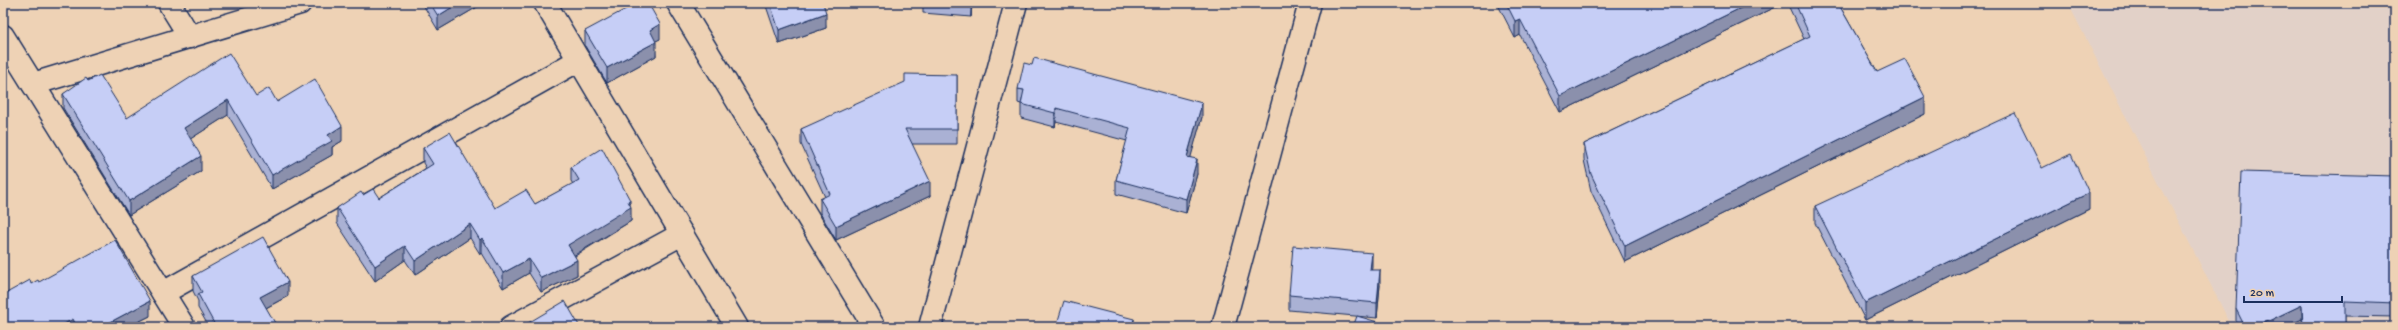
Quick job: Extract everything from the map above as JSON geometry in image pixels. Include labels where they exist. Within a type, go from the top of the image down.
[{"type":"street","points":[[169,3],[190,37]]},
{"type":"street","points":[[33,84],[300,3]]},
{"type":"street","points":[[545,3],[736,327]]},
{"type":"street","points":[[678,3],[874,327]]},
{"type":"street","points":[[930,327],[1016,3]]},
{"type":"street","points":[[1223,327],[1310,3]]},
{"type":"street","points":[[3,36],[184,327]]},
{"type":"street","points":[[163,293],[579,60]]},
{"type":"street","points":[[511,327],[682,234]]},
{"type":"shaded area","points":[[2068,3],[2395,3],[2395,327],[2232,327]]},
{"type":"building","points":[[430,3],[459,3],[438,16]]},
{"type":"building","points":[[637,3],[648,3],[660,24],[650,30],[656,42],[607,68],[585,31]]},
{"type":"building","points":[[770,3],[823,3],[826,13],[779,30]]},
{"type":"building","points":[[1506,3],[1751,3],[1560,96],[1520,19],[1515,21]]},
{"type":"building","points":[[1795,3],[1838,3],[1877,72],[1905,59],[1925,97],[1625,246],[1591,174],[1584,144],[1810,36]]},
{"type":"building","points":[[229,53],[256,96],[269,88],[277,102],[315,79],[342,126],[328,135],[332,141],[272,175],[228,100],[184,128],[201,156],[129,201],[63,94],[86,78],[88,81],[100,75],[127,118]]},
{"type":"building","points":[[1034,58],[1202,103],[1187,157],[1197,159],[1186,199],[1116,180],[1130,128],[1056,108],[1055,113],[1021,104],[1024,90],[1018,89],[1024,63],[1032,65]]},
{"type":"building","points":[[905,74],[957,75],[957,129],[905,129],[930,181],[836,226],[820,199],[830,194],[801,129],[905,82]]},
{"type":"building","points":[[2015,113],[2042,168],[2071,154],[2089,193],[1865,303],[1815,206]]},
{"type":"building","points":[[450,132],[495,208],[526,190],[535,204],[579,180],[571,167],[602,148],[630,200],[628,201],[631,207],[568,245],[577,260],[541,278],[529,259],[503,273],[482,238],[480,240],[470,224],[415,261],[405,246],[375,266],[337,208],[361,192],[363,195],[373,189],[379,198],[433,164],[423,148]]},
{"type":"building","points":[[2241,172],[2395,176],[2395,303],[2345,301],[2345,327],[2303,327],[2302,305],[2256,327],[2245,327],[2236,309]]},
{"type":"building","points":[[263,237],[288,282],[260,297],[275,323],[268,327],[216,327],[198,294],[202,292],[193,276]]},
{"type":"building","points":[[115,240],[150,301],[101,327],[77,327],[73,319],[59,327],[3,327],[3,295],[30,280],[31,284],[38,280],[39,282]]},
{"type":"building","points":[[1293,246],[1372,253],[1370,270],[1380,270],[1377,303],[1289,295]]},
{"type":"building","points":[[565,301],[580,327],[523,326]]},
{"type":"building","points":[[1064,301],[1134,319],[1132,327],[1056,327]]},
{"type":"building","points":[[1357,316],[1395,327],[1353,327]]}]
